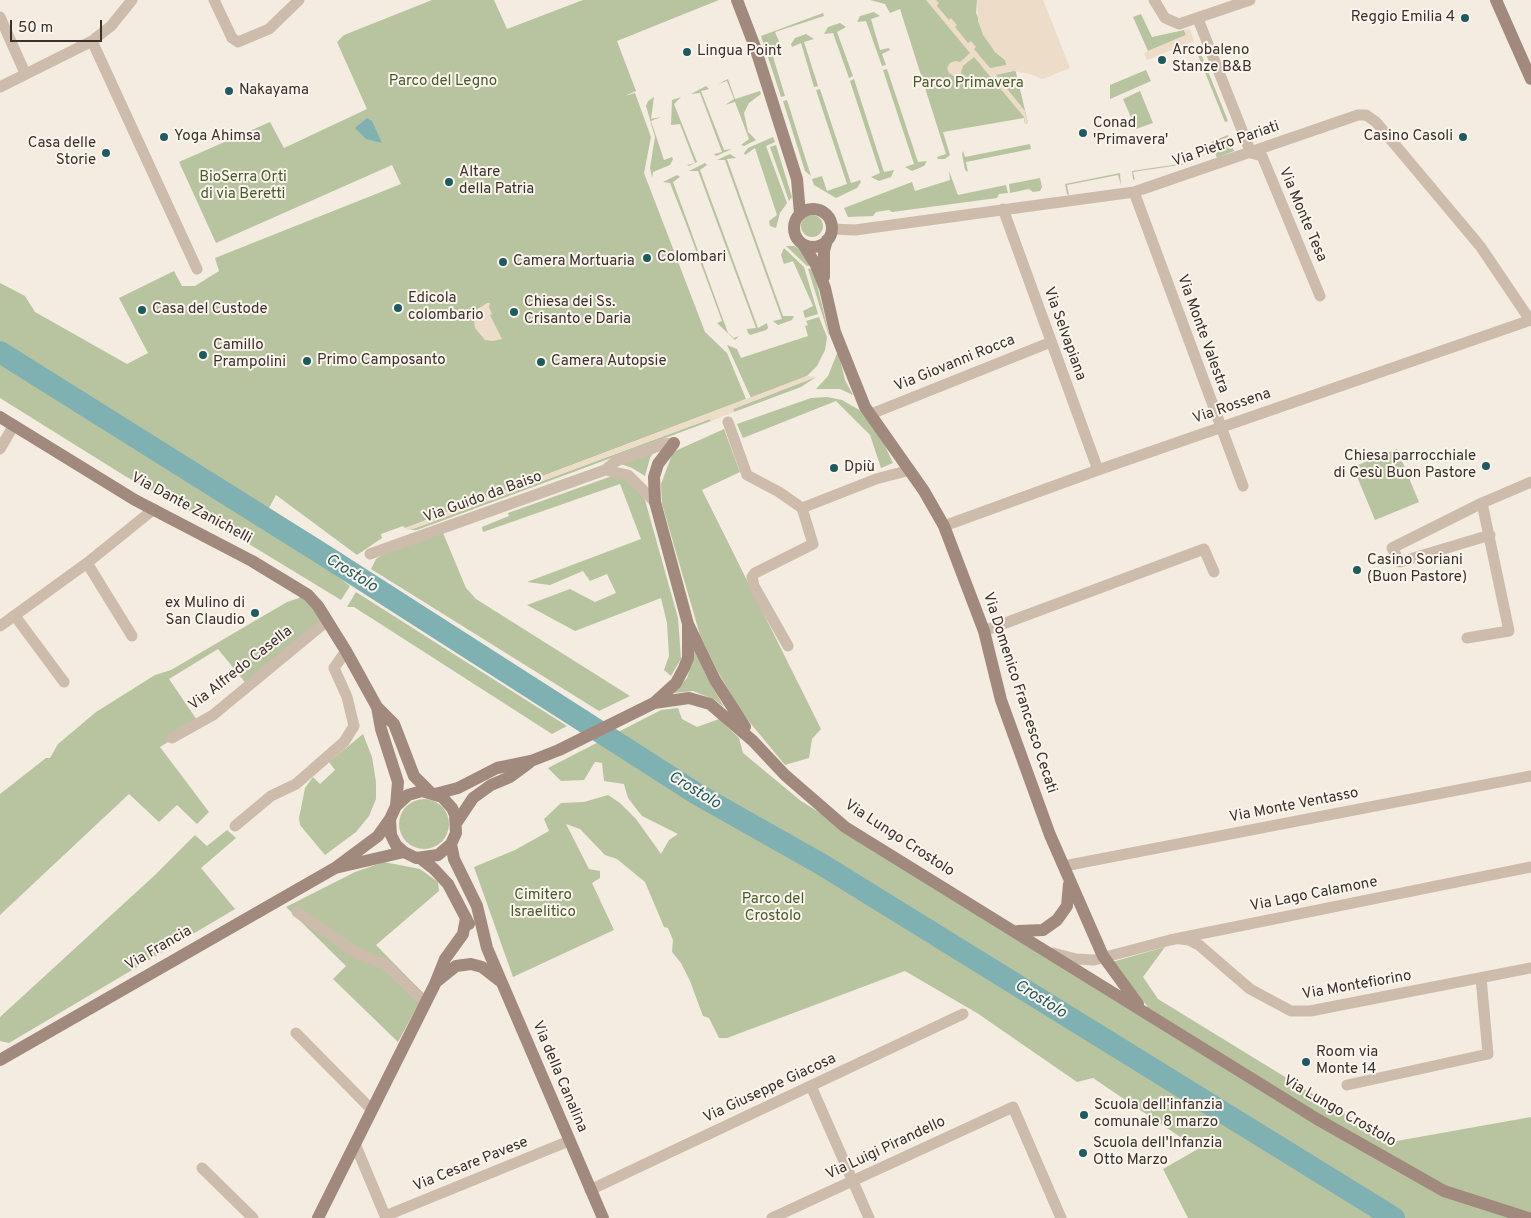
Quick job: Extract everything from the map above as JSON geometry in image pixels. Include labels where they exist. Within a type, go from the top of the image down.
[{"type":"street","points":[[0,87],[92,41],[111,26],[132,0]]},
{"type":"street","points":[[214,0],[232,38],[238,42],[269,29],[299,0]]},
{"type":"street","points":[[737,0],[755,46],[797,179],[800,214]]},
{"type":"street","points":[[1154,0],[1161,14],[1170,22],[1179,24],[1250,0]]},
{"type":"street","points":[[1496,0],[1531,79]]},
{"type":"street","points":[[0,17],[25,73]]},
{"type":"street","points":[[1198,19],[1251,152]]},
{"type":"street","points":[[92,41],[197,269]]},
{"type":"street","name":"Via Pietro Pariati","points":[[830,234],[1134,192],[1358,115],[1372,118],[1480,246],[1531,320]]},
{"type":"street","name":"Via Monte Tesa","points":[[1251,152],[1262,156],[1320,296]]},
{"type":"street","points":[[797,179],[818,210],[828,217],[830,234],[824,257],[825,288]]},
{"type":"street","name":"Via Monte Valestra","points":[[1134,192],[1243,486]]},
{"type":"street","name":"Via Selvapiana","points":[[1003,209],[1098,470]]},
{"type":"street","points":[[818,210],[808,210],[800,214],[796,221],[795,232],[816,265],[825,288]]},
{"type":"street","points":[[803,244],[818,246],[830,234]]},
{"type":"street","name":"Via Domenico Francesco Cecati","points":[[825,288],[836,332],[850,374],[865,407],[910,470],[944,526],[984,631],[1001,700],[1032,790],[1103,956]]},
{"type":"street","name":"Via Rossena","points":[[944,526],[1220,427],[1531,320]]},
{"type":"street","name":"Via Giovanni Rocca","points":[[871,414],[1050,342]]},
{"type":"street","name":"Via Dante Zanichelli","points":[[0,417],[154,509],[291,583],[318,606],[377,707]]},
{"type":"street","points":[[728,422],[747,475],[779,492],[802,508],[813,544],[755,573],[752,577],[754,586],[788,646]]},
{"type":"street","points":[[0,449],[14,425]]},
{"type":"street","name":"Via Guido da Baiso","points":[[370,554],[605,470],[616,462],[664,444],[674,443]]},
{"type":"street","name":"Via Lungo Crostolo","points":[[674,443],[658,464],[654,477],[655,502],[688,624],[715,680],[753,741]]},
{"type":"street","points":[[605,470],[628,475],[655,502]]},
{"type":"street","points":[[802,508],[876,479],[910,470]]},
{"type":"street","points":[[1490,535],[1400,562],[1392,548],[1482,503],[1531,482]]},
{"type":"street","points":[[1467,638],[1509,631],[1482,503]]},
{"type":"street","points":[[0,626],[87,563],[154,509]]},
{"type":"street","points":[[984,631],[1204,549],[1214,572]]},
{"type":"street","points":[[87,563],[132,636]]},
{"type":"street","points":[[15,616],[64,682]]},
{"type":"street","name":"Via Alfredo Casella","points":[[172,738],[213,714],[327,621]]},
{"type":"street","name":"Via Lungo Crostolo","points":[[530,761],[559,750],[654,703],[676,683],[684,668],[688,658],[688,624]]},
{"type":"street","points":[[235,826],[271,796],[296,784],[344,742],[354,726],[347,697],[334,668],[346,651]]},
{"type":"street","name":"Via Lungo Crostolo","points":[[654,703],[679,698],[703,701],[716,707],[753,741],[785,775],[845,827],[1317,1119],[1444,1191],[1528,1218]]},
{"type":"street","points":[[377,707],[394,724],[414,776],[433,793],[448,802],[457,822]]},
{"type":"street","points":[[377,707],[381,729],[398,782],[396,806]]},
{"type":"street","points":[[396,806],[415,793],[433,793],[458,788],[506,765],[530,761]]},
{"type":"street","points":[[390,819],[393,840],[404,852],[420,858],[438,855],[451,844],[456,834],[457,822],[467,805],[477,795],[510,777],[530,761]]},
{"type":"street","name":"Via Monte Ventasso","points":[[1066,872],[1531,776]]},
{"type":"street","name":"Via Francia","points":[[0,1060],[335,868],[378,836],[390,819],[396,806]]},
{"type":"street","name":"Via della Canalina","points":[[451,844],[454,859],[477,906],[487,948],[568,1141],[603,1218]]},
{"type":"street","name":"Via Francia","points":[[335,868],[404,852]]},
{"type":"street","name":"Via della Canalina","points":[[420,858],[434,868],[448,884],[466,918],[487,948]]},
{"type":"street","name":"Via Lago Calamone","points":[[1103,956],[1170,940],[1531,867]]},
{"type":"street","points":[[1015,931],[1043,930],[1057,920],[1064,912],[1069,898],[1066,872]]},
{"type":"street","points":[[297,912],[358,954],[385,964],[426,1002]]},
{"type":"street","points":[[318,1218],[426,1002],[444,959],[463,934],[466,918]]},
{"type":"street","name":"Via Montefiorino","points":[[1170,940],[1190,940],[1199,944],[1250,989],[1291,1011],[1310,1010],[1531,968]]},
{"type":"street","name":"Via Lungo Crostolo","points":[[1051,953],[1086,961],[1103,956],[1144,1011]]},
{"type":"street","points":[[434,984],[456,966],[471,964],[482,966],[502,983]]},
{"type":"street","points":[[1347,1085],[1488,1054],[1481,978]]},
{"type":"street","name":"Via Giuseppe Giacosa","points":[[590,1190],[963,1014]]},
{"type":"street","points":[[296,1033],[372,1110]]},
{"type":"street","points":[[811,1086],[869,1218]]},
{"type":"street","name":"Via Luigi Pirandello","points":[[772,1218],[1013,1107],[1061,1218]]},
{"type":"street","name":"Via Cesare Pavese","points":[[385,1217],[568,1141]]},
{"type":"street","points":[[355,1144],[385,1217]]},
{"type":"street","points":[[202,1168],[253,1218]]},
{"type":"green space","points":[[432,0],[494,0],[507,29],[583,0],[719,0],[617,41],[636,91],[625,96],[635,93],[651,137],[644,173],[705,332],[727,353],[746,399],[405,528],[403,526],[381,534],[382,538],[357,555],[276,495],[263,519],[350,586],[341,600],[244,541],[125,476],[0,398],[0,283],[25,296],[35,312],[127,364],[148,353],[119,298],[174,271],[182,286],[195,286],[219,271],[215,258],[401,184],[392,165],[216,243],[179,162],[270,122],[284,148],[367,109],[337,42],[344,35]]},
{"type":"green space","name":"Parco Primavera","points":[[870,0],[977,0],[976,13],[995,52],[1015,68],[1028,123],[1025,124],[1024,118],[943,132],[950,155],[945,159],[938,159],[937,157],[946,154],[900,9],[890,13],[885,4]]},
{"type":"green space","points":[[874,12],[880,16],[871,19],[880,50],[889,48],[890,50],[882,54],[886,65],[882,66],[866,21],[857,22],[860,16]]},
{"type":"green space","points":[[823,13],[824,16],[775,32],[781,46],[771,50],[785,96],[781,97],[761,36]]},
{"type":"green space","points":[[1141,14],[1152,37],[1184,30],[1186,35],[1148,51],[1133,17]]},
{"type":"green space","points":[[840,23],[846,27],[837,32],[853,76],[849,78],[833,33],[824,34],[828,27]]},
{"type":"green space","points":[[806,34],[814,39],[804,42],[818,86],[814,87],[801,43],[792,47],[791,44],[795,38]]},
{"type":"green space","points":[[1199,49],[1228,121],[1225,122],[1196,50]]},
{"type":"green space","points":[[887,69],[918,162],[927,161],[924,166],[912,171],[905,167],[914,164],[883,70]]},
{"type":"green space","points":[[1146,70],[1151,81],[1110,99],[1110,85]]},
{"type":"green space","points":[[728,79],[735,99],[760,91],[761,94],[749,103],[744,113],[748,132],[756,140],[744,146],[741,145],[749,139],[735,102],[725,105],[734,99],[727,81],[718,84]]},
{"type":"green space","points":[[854,79],[884,172],[894,170],[891,177],[879,181],[871,177],[880,173],[850,81]]},
{"type":"green space","points":[[706,86],[709,89],[701,91],[724,150],[732,149],[716,156],[714,154],[722,152],[700,93],[691,94]]},
{"type":"green space","points":[[820,89],[851,183],[860,180],[861,182],[857,188],[836,198],[814,185],[812,179],[822,176],[827,191],[847,184],[816,90]]},
{"type":"green space","points":[[1140,91],[1153,123],[1136,129],[1123,99]]},
{"type":"green space","points":[[654,97],[651,119],[661,117],[651,121],[664,160],[672,157],[673,159],[670,165],[653,172],[652,178],[650,168],[655,137],[646,106],[648,101]]},
{"type":"green space","points":[[681,97],[674,104],[697,162],[695,163],[680,124],[671,125],[672,100]]},
{"type":"green space","points":[[787,100],[811,176],[805,171],[783,101]]},
{"type":"green space","points":[[1228,135],[1234,151],[1217,158],[1211,142]]},
{"type":"green space","points":[[773,137],[775,142],[766,146],[787,203],[780,213],[776,228],[770,226],[769,221],[777,215],[755,148],[745,155],[744,153],[748,148]]},
{"type":"green space","points":[[1030,144],[1031,149],[966,162],[968,172],[965,170],[963,151],[965,157]]},
{"type":"green space","points":[[776,145],[792,197],[789,201],[770,147]]},
{"type":"green space","points":[[1211,152],[1186,164],[1133,172],[1135,180],[1133,179],[1132,171],[1186,163]]},
{"type":"green space","points":[[730,154],[736,158],[727,159],[783,316],[794,316],[792,320],[778,325],[773,321],[782,319],[725,160],[717,160]]},
{"type":"green space","points":[[705,163],[707,165],[700,170],[758,328],[767,323],[768,328],[766,330],[750,335],[748,333],[747,329],[756,328],[698,171],[689,171]]},
{"type":"green space","points":[[949,171],[958,195],[1006,185],[1008,193],[999,194],[997,198],[892,212],[889,210],[876,212],[873,216],[848,217],[844,208],[912,182],[915,191],[950,180]]},
{"type":"green space","points":[[1120,173],[1121,185],[1118,175],[1067,185],[1069,195],[1067,194],[1065,184]]},
{"type":"green space","points":[[677,175],[680,177],[673,182],[728,333],[734,338],[739,336],[735,340],[717,323],[722,321],[685,221],[670,183],[663,182]]},
{"type":"green space","points":[[1040,178],[1042,187],[1040,191],[1033,192],[1029,189],[1010,193],[1009,184]]},
{"type":"green space","points":[[812,215],[822,222],[823,226],[816,236],[812,237],[802,230],[801,226],[808,216]]},
{"type":"green space","points":[[786,246],[794,246],[805,252],[812,265],[807,266]]},
{"type":"green space","points":[[784,248],[804,267],[818,314],[805,318],[803,311],[813,306],[793,261],[784,264],[781,255]]},
{"type":"green space","points":[[813,268],[829,334],[829,336],[808,269]]},
{"type":"green space","points":[[819,317],[827,337],[825,350],[817,366],[807,376],[751,398],[727,345],[737,349],[741,358],[808,336],[805,326],[808,325],[806,321]]},
{"type":"green space","points":[[838,351],[845,380],[853,395],[840,389],[816,389],[828,376]]},
{"type":"green space","points":[[816,377],[801,387],[734,412],[733,409]]},
{"type":"green space","points":[[827,397],[842,400],[861,411],[880,435],[893,463],[881,468],[870,435],[836,401],[743,438],[737,424],[811,398]]},
{"type":"green space","points":[[710,419],[711,421],[417,530],[410,530]]},
{"type":"green space","points":[[724,429],[740,472],[702,490],[821,729],[812,739],[809,758],[785,765],[742,713],[718,672],[700,635],[662,504],[661,484],[673,452]]},
{"type":"green space","points":[[656,449],[650,458],[645,476],[632,468],[618,463]]},
{"type":"green space","points":[[1397,449],[1419,502],[1375,520],[1353,467]]},
{"type":"green space","points":[[612,476],[623,478],[637,489],[645,500],[678,618],[681,659],[671,676],[664,670],[669,656],[667,623],[661,598],[575,631],[527,605],[570,589],[595,602],[616,593],[607,574],[590,581],[583,571],[550,585],[527,582],[641,539],[620,484],[483,532],[482,527],[509,516],[508,513]]},
{"type":"green space","points":[[443,533],[466,588],[476,599],[630,696],[599,711],[371,569],[376,559],[384,554]]},
{"type":"green space","points":[[303,592],[327,621],[248,686],[218,649],[169,679],[199,723],[160,747],[209,812],[197,824],[177,805],[159,822],[129,794],[0,915],[0,794],[46,758],[50,758],[58,744],[96,712],[155,675],[171,670],[287,602],[299,598]]},
{"type":"green space","points":[[356,592],[567,726],[552,734],[354,607],[347,607]]},
{"type":"green space","points":[[693,645],[706,675],[724,707],[715,700],[693,691],[673,693],[687,678],[694,657]]},
{"type":"green space","name":"Parco del Crostolo","points":[[678,708],[682,719],[697,727],[719,719],[739,738],[743,753],[801,801],[1150,1019],[1147,1006],[1112,962],[1165,947],[1143,977],[1158,999],[1391,1142],[1531,1117],[1531,1218],[1188,1218],[1163,1169],[1198,1149],[1093,1078],[1077,1082],[977,1013],[905,971],[727,1038],[719,1038],[709,1018],[703,1016],[690,981],[681,963],[672,952],[673,940],[668,928],[664,927],[645,882],[617,859],[605,855],[580,829],[566,824],[589,869],[600,871],[600,878],[592,883],[614,930],[513,977],[474,867],[515,850],[549,831],[544,819],[561,803],[584,802],[608,795],[620,803],[636,819],[661,854],[669,840],[678,834],[642,816],[628,798],[624,784],[604,781],[602,763],[595,762],[584,780],[561,781],[548,768],[661,710]]},
{"type":"green space","points":[[363,734],[372,757],[376,782],[376,799],[369,816],[356,832],[325,855],[300,825],[299,818],[305,788],[313,777],[320,784],[335,770],[329,762]]},
{"type":"green space","points":[[419,799],[429,799],[442,806],[449,819],[449,829],[442,842],[429,849],[419,849],[410,845],[403,838],[399,829],[399,819],[403,810],[410,803]]},
{"type":"green space","points":[[227,830],[236,838],[201,868],[235,909],[9,1043],[0,1041],[0,1017],[155,875],[195,835],[207,846]]},
{"type":"green space","points":[[384,862],[420,869],[438,882],[439,891],[376,945],[424,994],[398,1042],[333,979],[346,966],[286,907],[355,872]]},
{"type":"shaded area","points":[[926,0],[936,0],[939,3],[937,6],[949,20],[951,18],[957,25],[955,27],[968,43],[971,41],[976,47],[974,49],[990,68],[1006,65],[1005,59],[995,52],[983,35],[978,21],[977,0],[1043,0],[1070,68],[1043,79],[1014,71],[996,75],[1025,111],[1028,123],[1025,124],[1024,117],[974,57],[963,66],[960,76],[955,77],[949,73],[947,68],[950,63],[960,62],[970,53]]},
{"type":"shaded area","points":[[1190,29],[1194,41],[1147,60],[1144,53],[1186,35],[1184,30]]},
{"type":"shaded area","points":[[490,303],[489,307],[492,314],[490,315],[502,339],[485,340],[475,328],[476,310]]},
{"type":"shaded area","points":[[807,376],[816,377],[733,409],[734,412],[711,421],[710,419],[410,530],[405,528]]},
{"type":"water","points":[[367,118],[372,121],[382,143],[366,139],[355,128]]},
{"type":"waterway","name":"Crostolo","points":[[0,352],[327,557],[697,794],[821,864],[1394,1218]]},
{"type":"place","name":"Reggio Emilia 4","points":[[1465,18]]},
{"type":"place","name":"Lingua Point","points":[[687,52]]},
{"type":"place","name":"Arcobaleno Stanze B&B","points":[[1162,60]]},
{"type":"place","name":"Nakayama","points":[[229,91]]},
{"type":"place","name":"Conad 'Primavera'","points":[[1083,133]]},
{"type":"place","name":"Yoga Ahimsa","points":[[164,137]]},
{"type":"place","name":"Casino Casoli","points":[[1463,137]]},
{"type":"place","name":"Casa delle Storie","points":[[106,153]]},
{"type":"place","name":"Altare della Patria","points":[[449,182]]},
{"type":"place","name":"Colombari","points":[[647,258]]},
{"type":"place","name":"Camera Mortuaria","points":[[503,262]]},
{"type":"place","name":"Edicola colombario","points":[[398,308]]},
{"type":"place","name":"Casa del Custode","points":[[142,310]]},
{"type":"place","name":"Chiesa dei Ss. Crisanto e Daria","points":[[514,312]]},
{"type":"place","name":"Camillo Prampolini","points":[[203,355]]},
{"type":"place","name":"Primo Camposanto","points":[[307,361]]},
{"type":"place","name":"Camera Autopsie","points":[[541,362]]},
{"type":"place","name":"Chiesa parrocchiale di Gesù Buon Pastore","points":[[1486,466]]},
{"type":"place","name":"Dpiù","points":[[834,468]]},
{"type":"place","name":"Casino Soriani (Buon Pastore)","points":[[1357,570]]},
{"type":"place","name":"ex Mulino di San Claudio","points":[[255,613]]},
{"type":"place","name":"Room via Monte 14","points":[[1306,1062]]},
{"type":"place","name":"Scuola dell'infanzia comunale 8 marzo","points":[[1084,1115]]},
{"type":"place","name":"Scuola dell'Infanzia Otto Marzo","points":[[1083,1153]]},
{"type":"park label","name":"Parco del Legno","points":[[443,82]]},
{"type":"park label","name":"BioSerra Orti di via Beretti","points":[[243,186]]},
{"type":"park label","name":"Cimitero Israelitico","points":[[543,904]]}]
